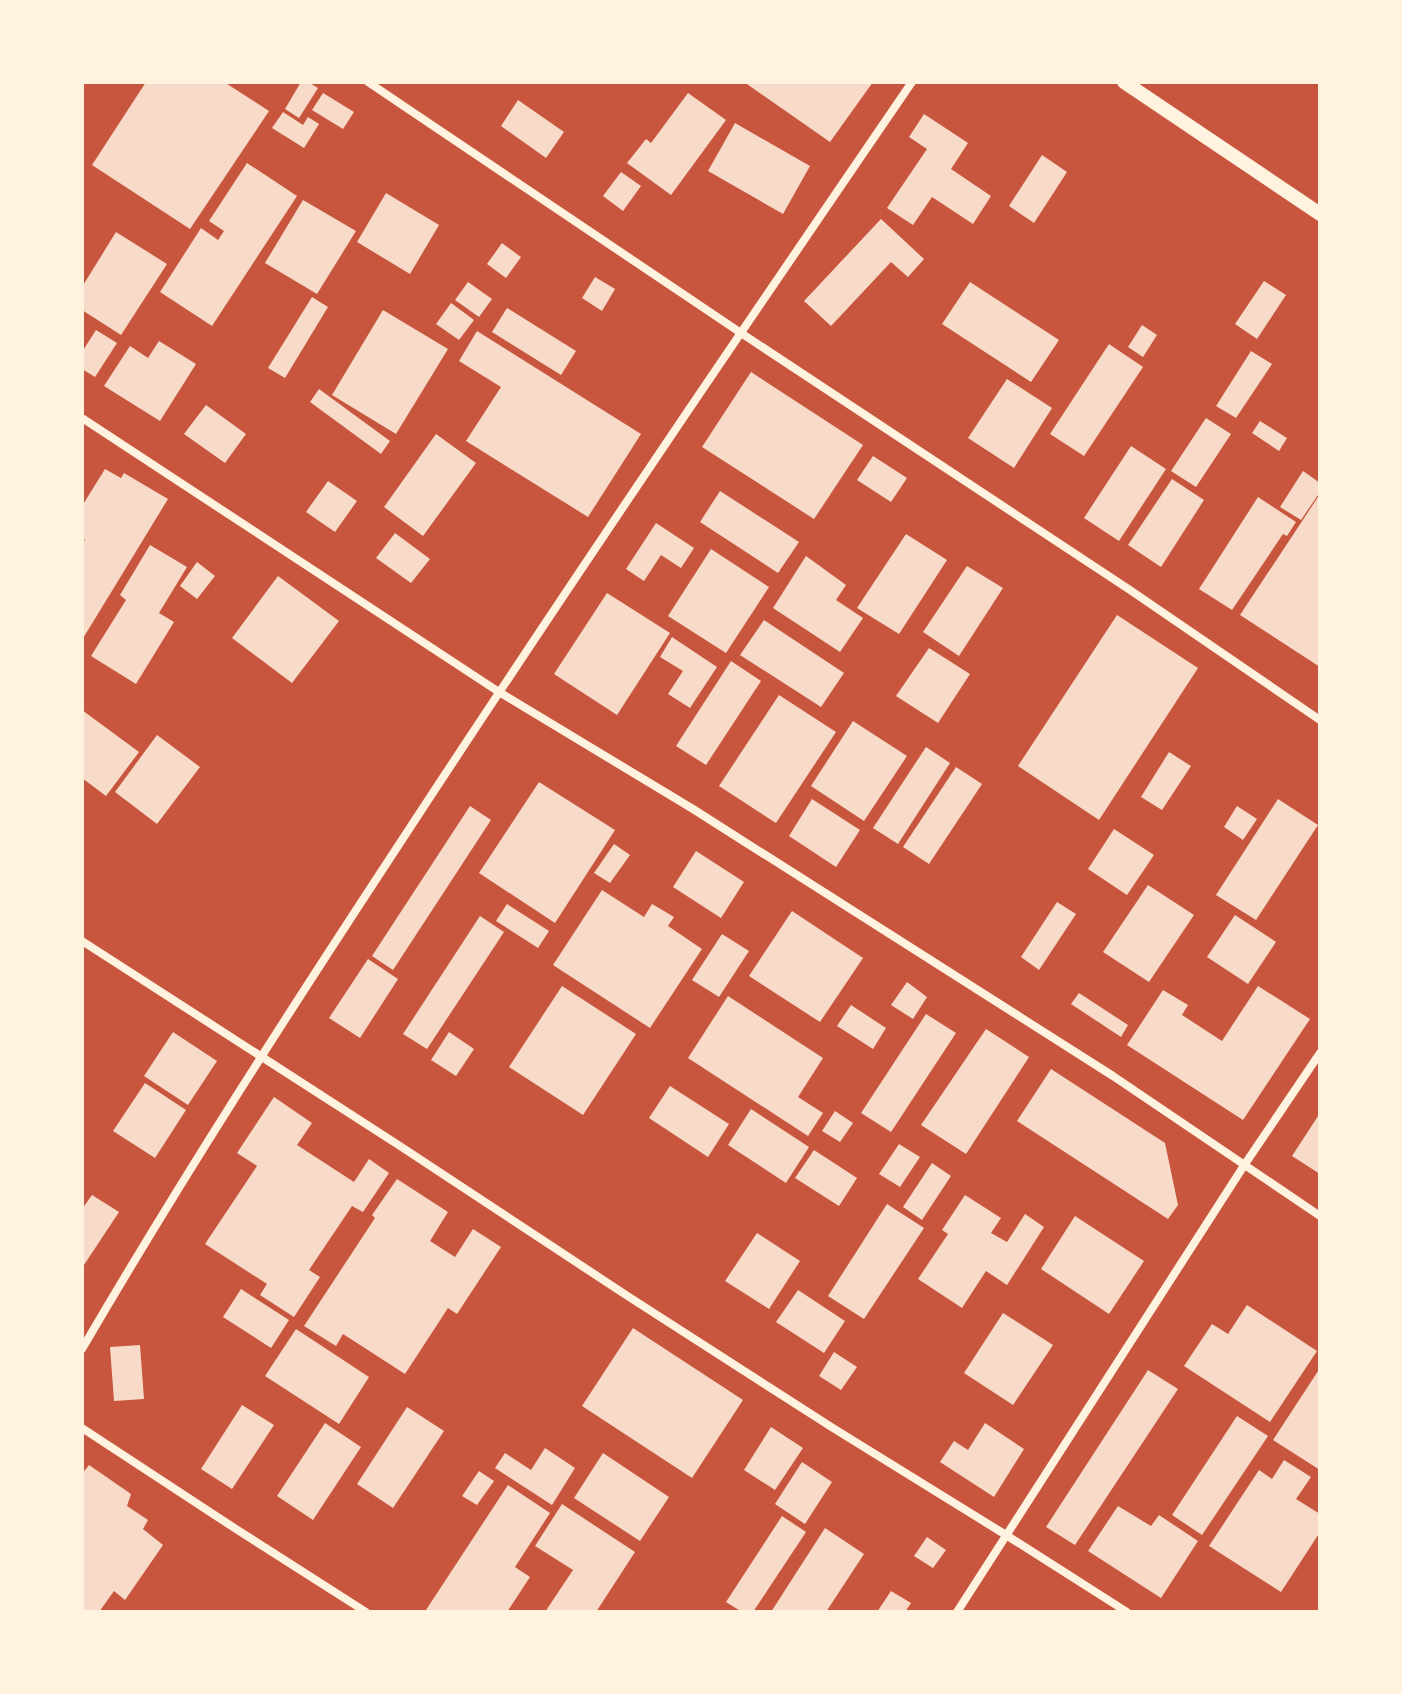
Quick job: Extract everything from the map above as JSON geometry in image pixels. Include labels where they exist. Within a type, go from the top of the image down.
[{"type":"street","points":[[368,82],[1320,720]]},
{"type":"street","points":[[82,1349],[260,1056],[499,692],[912,82]]},
{"type":"street","points":[[1124,82],[1320,214]]},
{"type":"street","points":[[82,418],[499,692],[693,809],[1113,1076],[1320,1216]]},
{"type":"street","points":[[82,941],[677,1329],[1127,1612]]},
{"type":"street","points":[[957,1612],[1245,1164],[1320,1053]]},
{"type":"street","points":[[82,1428],[366,1612]]},
{"type":"building","points":[[146,82],[224,82],[269,111],[190,229],[92,165]]},
{"type":"building","points":[[301,82],[318,88],[299,118],[285,109]]},
{"type":"building","points":[[744,82],[873,82],[830,142]]},
{"type":"building","points":[[323,93],[354,112],[343,129],[312,110]]},
{"type":"building","points":[[688,93],[726,120],[671,195],[627,163],[646,139],[651,143]]},
{"type":"building","points":[[518,100],[564,132],[546,158],[501,126]]},
{"type":"building","points":[[283,112],[303,125],[308,117],[319,124],[304,148],[272,128]]},
{"type":"building","points":[[924,114],[968,143],[951,169],[991,196],[973,224],[932,197],[913,225],[887,208],[927,149],[909,137]]},
{"type":"building","points":[[735,123],[810,166],[783,214],[708,171]]},
{"type":"building","points":[[1042,155],[1067,172],[1034,223],[1009,206]]},
{"type":"building","points":[[247,163],[297,196],[212,326],[160,292],[201,228],[218,240],[224,231],[209,221]]},
{"type":"building","points":[[621,172],[641,186],[623,211],[603,196]]},
{"type":"building","points":[[386,193],[439,225],[410,274],[357,242]]},
{"type":"building","points":[[303,200],[356,231],[317,294],[265,263]]},
{"type":"building","points":[[881,219],[924,259],[908,277],[891,262],[831,326],[804,301]]},
{"type":"building","points":[[116,232],[167,264],[121,335],[82,310],[82,287]]},
{"type":"building","points":[[502,243],[521,257],[506,278],[487,264]]},
{"type":"building","points":[[595,277],[615,289],[602,311],[582,298]]},
{"type":"building","points":[[1264,281],[1286,295],[1257,339],[1235,324]]},
{"type":"building","points":[[468,282],[492,299],[479,317],[455,300]]},
{"type":"building","points":[[970,282],[1059,340],[1031,382],[942,324]]},
{"type":"building","points":[[312,297],[328,307],[285,378],[268,368]]},
{"type":"building","points":[[451,303],[474,320],[459,340],[436,324]]},
{"type":"building","points":[[507,308],[576,351],[561,375],[492,332]]},
{"type":"building","points":[[383,310],[448,349],[396,434],[332,395]]},
{"type":"building","points":[[1142,325],[1157,335],[1143,357],[1128,347]]},
{"type":"building","points":[[96,330],[117,343],[95,377],[82,369],[82,352]]},
{"type":"building","points":[[477,331],[641,434],[588,517],[466,441],[501,387],[459,361]]},
{"type":"building","points":[[159,341],[196,364],[160,421],[104,386],[130,346],[148,358]]},
{"type":"building","points":[[1109,344],[1143,367],[1084,456],[1050,434]]},
{"type":"building","points":[[1251,351],[1272,364],[1236,418],[1216,406]]},
{"type":"building","points":[[751,372],[863,445],[814,519],[702,447]]},
{"type":"building","points":[[1007,379],[1052,408],[1014,468],[968,438]]},
{"type":"building","points":[[319,389],[390,441],[381,454],[310,402]]},
{"type":"building","points":[[206,405],[246,434],[225,463],[184,434]]},
{"type":"building","points":[[1206,418],[1231,434],[1196,487],[1171,471]]},
{"type":"building","points":[[1260,421],[1287,438],[1279,451],[1252,433]]},
{"type":"building","points":[[436,434],[476,463],[423,536],[384,507]]},
{"type":"building","points":[[1131,446],[1166,469],[1119,541],[1084,518]]},
{"type":"building","points":[[873,456],[907,478],[891,502],[857,480]]},
{"type":"building","points":[[105,469],[121,478],[124,473],[168,499],[82,640],[82,544],[85,540],[82,538],[82,506]]},
{"type":"building","points":[[1303,471],[1320,483],[1320,492],[1301,520],[1280,507]]},
{"type":"building","points":[[1172,479],[1204,500],[1161,567],[1128,545]]},
{"type":"building","points":[[328,481],[357,501],[335,532],[306,512]]},
{"type":"building","points":[[720,491],[799,542],[778,573],[700,522]]},
{"type":"building","points":[[1320,494],[1320,667],[1240,615]]},
{"type":"building","points":[[1258,497],[1296,522],[1287,536],[1283,534],[1232,610],[1199,589]]},
{"type":"building","points":[[656,523],[694,548],[681,568],[661,555],[644,581],[626,569]]},
{"type":"building","points":[[395,533],[430,559],[411,583],[376,558]]},
{"type":"building","points":[[906,534],[947,560],[899,634],[857,608]]},
{"type":"building","points":[[150,545],[187,567],[159,613],[174,622],[136,684],[91,656],[126,600],[120,595]]},
{"type":"building","points":[[711,549],[769,587],[726,653],[668,616]]},
{"type":"building","points":[[806,556],[846,585],[836,600],[863,618],[840,652],[773,608]]},
{"type":"building","points":[[197,562],[215,576],[197,599],[180,586]]},
{"type":"building","points":[[967,566],[1003,588],[959,656],[923,632]]},
{"type":"building","points":[[278,576],[339,621],[292,683],[232,638]]},
{"type":"building","points":[[607,593],[670,633],[617,715],[554,674]]},
{"type":"building","points":[[1117,615],[1198,668],[1099,820],[1018,766]]},
{"type":"building","points":[[764,620],[844,673],[821,707],[740,655]]},
{"type":"building","points":[[672,637],[717,667],[690,708],[668,694],[683,671],[660,657]]},
{"type":"building","points":[[929,648],[970,674],[938,723],[896,696]]},
{"type":"building","points":[[731,661],[761,681],[706,765],[676,746]]},
{"type":"building","points":[[779,695],[836,732],[776,823],[719,786]]},
{"type":"building","points":[[82,710],[139,752],[106,796],[82,778]]},
{"type":"building","points":[[853,721],[907,756],[864,821],[811,786]]},
{"type":"building","points":[[157,735],[200,767],[157,824],[115,792]]},
{"type":"building","points":[[926,747],[950,763],[898,844],[873,828]]},
{"type":"building","points":[[1169,752],[1191,766],[1162,810],[1141,797]]},
{"type":"building","points":[[956,767],[982,784],[929,864],[903,847]]},
{"type":"building","points":[[539,782],[615,830],[555,923],[479,873]]},
{"type":"building","points":[[812,799],[860,830],[836,867],[789,836]]},
{"type":"building","points":[[1278,799],[1318,825],[1256,920],[1216,895]]},
{"type":"building","points":[[470,806],[491,820],[393,970],[372,956]]},
{"type":"building","points":[[1237,806],[1257,819],[1243,840],[1224,827]]},
{"type":"building","points":[[1114,829],[1154,855],[1127,895],[1088,869]]},
{"type":"building","points":[[614,844],[630,855],[610,883],[594,873]]},
{"type":"building","points":[[696,851],[744,882],[721,918],[673,887]]},
{"type":"building","points":[[1148,885],[1194,915],[1149,982],[1103,952]]},
{"type":"building","points":[[602,890],[644,917],[652,904],[659,908],[674,917],[668,926],[702,949],[650,1028],[553,965]]},
{"type":"building","points":[[1057,902],[1076,914],[1039,970],[1021,957]]},
{"type":"building","points":[[507,904],[549,931],[538,948],[496,921]]},
{"type":"building","points":[[792,911],[863,958],[820,1022],[749,976]]},
{"type":"building","points":[[1235,915],[1276,942],[1248,984],[1207,957]]},
{"type":"building","points":[[480,916],[504,932],[427,1049],[403,1034]]},
{"type":"building","points":[[722,934],[749,951],[719,997],[692,980]]},
{"type":"building","points":[[368,959],[398,979],[360,1038],[329,1018]]},
{"type":"building","points":[[907,982],[927,997],[913,1019],[891,1005]]},
{"type":"building","points":[[562,986],[636,1034],[583,1115],[509,1067]]},
{"type":"building","points":[[1258,986],[1310,1019],[1243,1120],[1127,1045],[1163,990],[1188,1005],[1182,1015],[1222,1041]]},
{"type":"building","points":[[1079,993],[1128,1025],[1121,1037],[1071,1004]]},
{"type":"building","points":[[728,996],[823,1058],[798,1097],[823,1113],[808,1136],[688,1058]]},
{"type":"building","points":[[851,1005],[886,1028],[873,1049],[837,1026]]},
{"type":"building","points":[[926,1014],[956,1033],[891,1132],[861,1113]]},
{"type":"building","points":[[986,1029],[1029,1057],[966,1154],[921,1125]]},
{"type":"building","points":[[173,1032],[217,1061],[188,1105],[144,1076]]},
{"type":"building","points":[[449,1032],[474,1049],[456,1076],[431,1060]]},
{"type":"building","points":[[1051,1069],[1165,1143],[1178,1205],[1168,1219],[1017,1121]]},
{"type":"building","points":[[145,1083],[186,1110],[155,1158],[113,1131]]},
{"type":"building","points":[[670,1086],[729,1124],[708,1157],[649,1118]]},
{"type":"building","points":[[274,1097],[312,1123],[297,1145],[354,1182],[369,1159],[389,1173],[363,1212],[352,1206],[309,1270],[320,1277],[294,1317],[260,1295],[267,1284],[205,1244],[257,1166],[237,1153]]},
{"type":"building","points":[[751,1109],[809,1147],[786,1183],[728,1145]]},
{"type":"building","points":[[835,1111],[853,1123],[840,1142],[822,1131]]},
{"type":"building","points":[[1320,1113],[1320,1174],[1292,1156]]},
{"type":"building","points":[[899,1144],[920,1157],[900,1187],[879,1174]]},
{"type":"building","points":[[814,1150],[857,1178],[839,1206],[795,1178]]},
{"type":"building","points":[[932,1163],[951,1176],[922,1220],[903,1207]]},
{"type":"building","points":[[397,1179],[448,1212],[430,1241],[455,1257],[473,1229],[501,1247],[457,1314],[448,1308],[405,1374],[343,1334],[336,1346],[304,1326]]},
{"type":"building","points":[[92,1195],[119,1212],[82,1268],[82,1209]]},
{"type":"building","points":[[965,1195],[1001,1218],[991,1233],[1007,1242],[1025,1214],[1044,1227],[1007,1285],[986,1271],[962,1308],[918,1279],[948,1234],[942,1230]]},
{"type":"building","points":[[887,1204],[924,1228],[864,1319],[828,1296]]},
{"type":"building","points":[[1075,1216],[1144,1261],[1109,1314],[1041,1269]]},
{"type":"building","points":[[757,1233],[800,1261],[769,1309],[725,1281]]},
{"type":"building","points":[[241,1289],[289,1320],[271,1348],[223,1317]]},
{"type":"building","points":[[798,1290],[845,1321],[824,1353],[776,1322]]},
{"type":"building","points":[[1247,1305],[1317,1351],[1270,1422],[1184,1366],[1212,1324],[1228,1334]]},
{"type":"building","points":[[1003,1313],[1053,1345],[1013,1405],[964,1373]]},
{"type":"building","points":[[633,1328],[743,1400],[692,1478],[582,1406]]},
{"type":"building","points":[[296,1329],[369,1377],[339,1424],[265,1376]]},
{"type":"building","points":[[140,1345],[144,1399],[114,1401],[110,1347]]},
{"type":"building","points":[[834,1352],[857,1367],[841,1390],[819,1376]]},
{"type":"building","points":[[1320,1368],[1320,1470],[1273,1440]]},
{"type":"building","points":[[1148,1370],[1178,1389],[1075,1545],[1046,1527]]},
{"type":"building","points":[[242,1405],[274,1425],[232,1489],[201,1469]]},
{"type":"building","points":[[407,1407],[444,1431],[393,1508],[357,1484]]},
{"type":"building","points":[[1237,1416],[1268,1436],[1202,1535],[1172,1515]]},
{"type":"building","points":[[325,1423],[361,1447],[313,1520],[277,1496]]},
{"type":"building","points":[[985,1423],[1024,1449],[994,1497],[940,1462],[954,1441],[968,1450]]},
{"type":"building","points":[[771,1427],[803,1448],[775,1490],[744,1470]]},
{"type":"building","points":[[545,1448],[575,1468],[552,1505],[495,1468],[505,1453],[531,1470]]},
{"type":"building","points":[[603,1453],[669,1497],[640,1541],[574,1498]]},
{"type":"building","points":[[1284,1460],[1311,1477],[1296,1499],[1320,1514],[1320,1532],[1281,1592],[1209,1546],[1259,1470],[1272,1479]]},
{"type":"building","points":[[802,1462],[832,1482],[805,1524],[775,1504]]},
{"type":"building","points":[[89,1465],[131,1494],[127,1506],[148,1520],[143,1529],[163,1545],[125,1600],[114,1591],[99,1612],[82,1612],[82,1474]]},
{"type":"building","points":[[479,1471],[494,1481],[477,1505],[462,1496]]},
{"type":"building","points":[[508,1485],[550,1513],[515,1567],[530,1577],[507,1612],[428,1612],[426,1610]]},
{"type":"building","points":[[562,1504],[635,1552],[596,1612],[545,1612],[573,1570],[535,1546]]},
{"type":"building","points":[[1118,1506],[1151,1526],[1159,1515],[1198,1541],[1161,1598],[1088,1551]]},
{"type":"building","points":[[782,1516],[806,1532],[753,1612],[742,1612],[726,1602]]},
{"type":"building","points":[[825,1528],[864,1554],[826,1612],[771,1612]]},
{"type":"building","points":[[927,1537],[946,1550],[933,1568],[914,1556]]},
{"type":"building","points":[[891,1591],[911,1603],[905,1612],[877,1612]]}]
